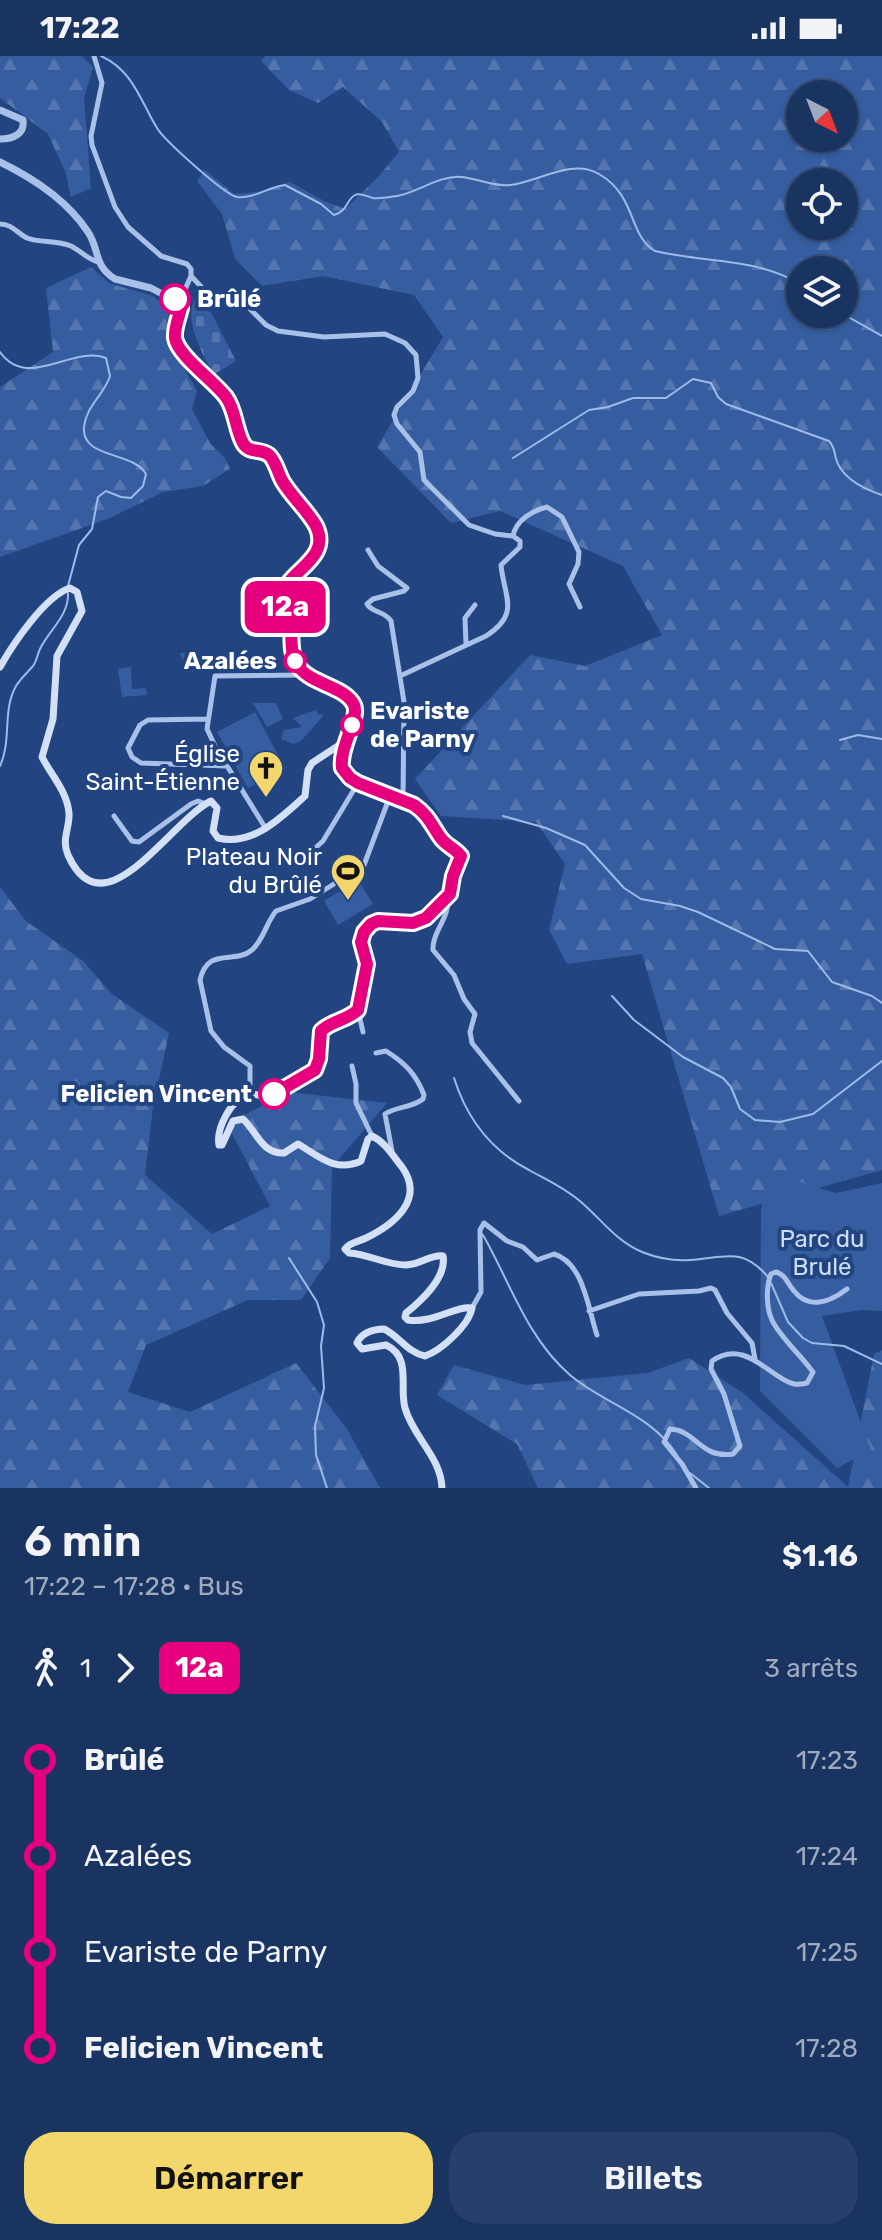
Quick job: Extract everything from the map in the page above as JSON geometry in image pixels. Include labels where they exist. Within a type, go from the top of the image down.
[{"type":"main road","points":[[0,667],[29,625],[57,595],[70,588],[80,597],[80,617],[57,656],[53,719],[42,757],[68,805],[64,840],[69,858],[84,879],[96,885],[135,870],[163,841],[211,801],[217,808],[213,831],[218,838],[236,841],[266,829],[305,796],[307,772],[312,763],[334,747],[343,745],[342,768],[350,778],[414,805],[429,816],[441,838],[461,856],[447,898],[419,922],[378,921],[368,928],[361,942],[367,964],[358,1010],[324,1028],[319,1036],[319,1059],[315,1070],[275,1094],[250,1094],[223,1120],[217,1141],[219,1146],[225,1142],[233,1121],[243,1119],[263,1145],[273,1152],[284,1153],[298,1144],[320,1160],[345,1165],[361,1161],[368,1139],[372,1136],[384,1144],[409,1180],[412,1191],[407,1207],[377,1232],[347,1245],[346,1251],[399,1265],[421,1263],[436,1255],[443,1256],[444,1263],[423,1300],[405,1315],[408,1320],[436,1319],[467,1307],[472,1308],[467,1319],[438,1349],[425,1356],[414,1352],[384,1329],[368,1332],[357,1343],[362,1349],[386,1345],[400,1357],[406,1410],[439,1468],[442,1488]]},
{"type":"street","points":[[94,56],[102,83],[91,136],[92,145],[115,207],[143,243],[161,256],[187,264],[191,269],[179,303],[175,331],[178,345],[228,400],[243,443],[251,450],[272,458],[282,480],[317,529],[317,549],[289,583],[283,598],[296,662],[307,675],[353,702],[356,712],[343,745]]},
{"type":"street","points":[[0,110],[18,116],[24,125],[18,134],[0,139]]},
{"type":"street","points":[[0,162],[37,181],[77,219],[91,237],[98,262],[115,279],[151,288],[179,303]]},
{"type":"street","points":[[0,224],[12,227],[33,240],[54,241],[75,248],[90,260],[98,262]]},
{"type":"street","points":[[191,276],[216,299],[249,308],[266,325],[278,331],[324,337],[385,334],[405,343],[416,355],[418,378],[413,391],[397,407],[394,415],[397,424],[420,452],[424,480],[469,525],[519,540],[520,547],[504,560],[501,567],[509,601],[506,616],[491,633],[400,676]]},
{"type":"street","points":[[513,536],[516,525],[538,509],[547,507],[562,517],[579,552],[578,564],[569,584],[580,607]]},
{"type":"street","points":[[368,550],[378,566],[407,588],[373,599],[367,604],[369,608],[387,615],[391,621],[404,718],[403,801]]},
{"type":"street","points":[[466,644],[465,618],[475,605]]},
{"type":"street","points":[[266,829],[209,735],[207,719],[215,676],[307,675]]},
{"type":"street","points":[[207,719],[143,722],[128,748],[132,757],[141,763],[227,766]]},
{"type":"street","points":[[301,861],[323,841],[358,783]]},
{"type":"street","points":[[250,1094],[250,1066],[224,1047],[210,1027],[200,980],[202,973],[209,963],[220,957],[244,955],[252,949],[272,914],[281,907],[310,899],[364,865],[390,796]]},
{"type":"street","points":[[114,816],[132,841],[139,842],[191,804],[198,801],[206,804]]},
{"type":"street","points":[[447,898],[448,910],[433,950],[454,975],[464,999],[474,1010],[475,1018],[469,1037],[472,1043],[519,1101]]},
{"type":"street","points":[[358,1010],[363,1032]]},
{"type":"street","points":[[376,1053],[386,1051],[403,1062],[412,1071],[424,1095],[415,1105],[393,1109],[385,1114],[395,1159]]},
{"type":"street","points":[[352,1066],[356,1103],[372,1136]]},
{"type":"street","points":[[472,1308],[481,1292],[480,1230],[484,1223],[507,1241],[523,1247],[537,1260],[554,1254],[565,1259],[582,1285],[597,1335]]},
{"type":"street","points":[[696,1488],[682,1464],[667,1449],[665,1435],[670,1429],[676,1429],[712,1454],[722,1455],[738,1450],[740,1441],[724,1394],[711,1369],[712,1361],[723,1355],[755,1359],[793,1384],[807,1383],[812,1379],[813,1372],[772,1320],[768,1290],[771,1274],[782,1274],[802,1299],[820,1304],[834,1299],[847,1289]]},
{"type":"street","points":[[589,1311],[639,1294],[711,1288],[752,1343],[755,1359]]},
{"type":"green space","points":[[0,56],[82,56],[93,67],[84,98],[91,188],[71,197],[65,171],[48,134],[0,98]]},
{"type":"green space","points":[[265,56],[882,56],[882,1170],[719,1216],[642,954],[567,964],[549,930],[565,864],[536,822],[441,816],[415,779],[530,655],[585,666],[662,635],[623,566],[500,511],[451,523],[377,447],[443,337],[414,295],[323,276],[262,286],[235,259],[222,214],[197,181],[205,170],[234,194],[257,192],[290,182],[345,209],[399,152],[382,122],[343,87],[318,103],[289,90],[261,61]]},
{"type":"green space","points":[[91,267],[109,283],[153,296],[168,309],[171,344],[197,391],[192,409],[210,443],[225,458],[230,469],[203,486],[163,492],[110,518],[0,557],[0,387],[53,352],[46,288]]},
{"type":"green space","points":[[195,298],[212,314],[236,361],[213,375],[193,327],[191,317]]},
{"type":"green space","points":[[180,653],[199,653],[200,673],[185,670]]},
{"type":"green space","points":[[131,667],[132,689],[146,688],[147,695],[122,697],[118,669]]},
{"type":"green space","points":[[253,703],[276,703],[283,719],[267,727]]},
{"type":"green space","points":[[316,710],[324,715],[301,741],[293,744],[281,739],[284,730],[302,727],[293,718]]},
{"type":"green space","points":[[255,712],[285,768],[248,788],[217,732]]},
{"type":"green space","name":"Plateau Noir du Brûlé","points":[[358,880],[373,904],[338,925],[324,901]]},
{"type":"green space","points":[[0,887],[26,921],[83,961],[112,994],[169,1033],[153,1108],[145,1175],[212,1234],[270,1206],[227,1124],[289,1092],[387,1103],[332,1167],[330,1258],[301,1300],[248,1300],[146,1345],[128,1392],[190,1412],[296,1363],[347,1429],[380,1488],[0,1488]]},
{"type":"green space","name":"Parc du Brulé","points":[[774,1174],[836,1193],[882,1183],[882,1311],[861,1310],[822,1316],[871,1450],[837,1468],[760,1391],[761,1212],[764,1191]]},
{"type":"green space","points":[[882,1350],[882,1488],[538,1488],[517,1444],[437,1395],[454,1365],[525,1385],[648,1373],[689,1358],[743,1393],[848,1487],[874,1354]]},
{"type":"waterway","points":[[101,56],[129,78],[157,128],[171,144],[208,177],[237,197],[285,185],[321,204],[334,215],[342,211],[357,194],[376,198],[397,196],[454,177],[510,185],[555,172],[589,170],[599,174],[620,193],[640,235],[655,251],[747,265],[786,277]]},
{"type":"waterway","points":[[858,322],[882,336]]},
{"type":"waterway","points":[[0,352],[11,363],[23,368],[37,368],[79,357],[106,358],[110,376],[85,420],[85,437],[99,450],[130,461],[146,474],[143,486],[131,498],[106,491],[98,497],[92,529],[79,545],[68,586]]},
{"type":"waterway","points":[[513,458],[589,410],[633,398],[666,398],[693,379],[711,383],[718,397],[726,404],[829,441],[839,466],[848,478],[882,495]]},
{"type":"waterway","points":[[0,766],[6,746],[12,696],[62,616],[68,593]]},
{"type":"waterway","points":[[840,740],[858,735],[882,739]]},
{"type":"waterway","points":[[503,816],[546,828],[585,845],[624,888],[641,899],[698,912],[775,949],[808,951],[832,982],[872,996],[882,1003]]},
{"type":"waterway","points":[[612,996],[634,1020],[683,1057],[723,1078],[731,1087],[740,1109],[755,1120],[780,1122],[813,1114],[882,1061]]},
{"type":"waterway","points":[[454,1078],[473,1120],[492,1143],[515,1162],[575,1197],[633,1248],[672,1259],[741,1257],[759,1267],[768,1277]]},
{"type":"waterway","points":[[483,1235],[520,1309],[555,1360],[583,1385],[654,1429],[677,1455]]},
{"type":"waterway","points":[[289,1258],[317,1302],[324,1325],[321,1346],[324,1388],[315,1426],[316,1455],[327,1488]]},
{"type":"waterway","points":[[771,1283],[788,1322],[803,1338],[812,1343],[844,1346],[882,1364]]},
{"type":"waterway","points":[[690,1473],[709,1488]]},
{"type":"bus line","name":"12a","points":[[175,299],[181,308],[175,331],[178,345],[228,400],[243,443],[251,450],[272,458],[287,489],[317,529],[317,549],[289,583],[283,598],[290,621],[292,651],[300,668],[353,702],[356,712],[341,755],[344,773],[423,811],[441,838],[461,856],[450,894],[426,918],[413,923],[378,921],[368,928],[361,942],[367,964],[358,1010],[321,1031],[318,1066],[312,1074],[274,1094]]},
{"type":"place","name":"Brûlé","points":[[175,299]]},
{"type":"place","name":"Azalées","points":[[295,661]]},
{"type":"place","name":"Evariste de Parny","points":[[352,725]]},
{"type":"place","name":"Église Saint-Étienne","points":[[266,799]]},
{"type":"place","name":"Plateau Noir du Brûlé","points":[[348,902]]},
{"type":"place","name":"Felicien Vincent","points":[[274,1094]]}]
